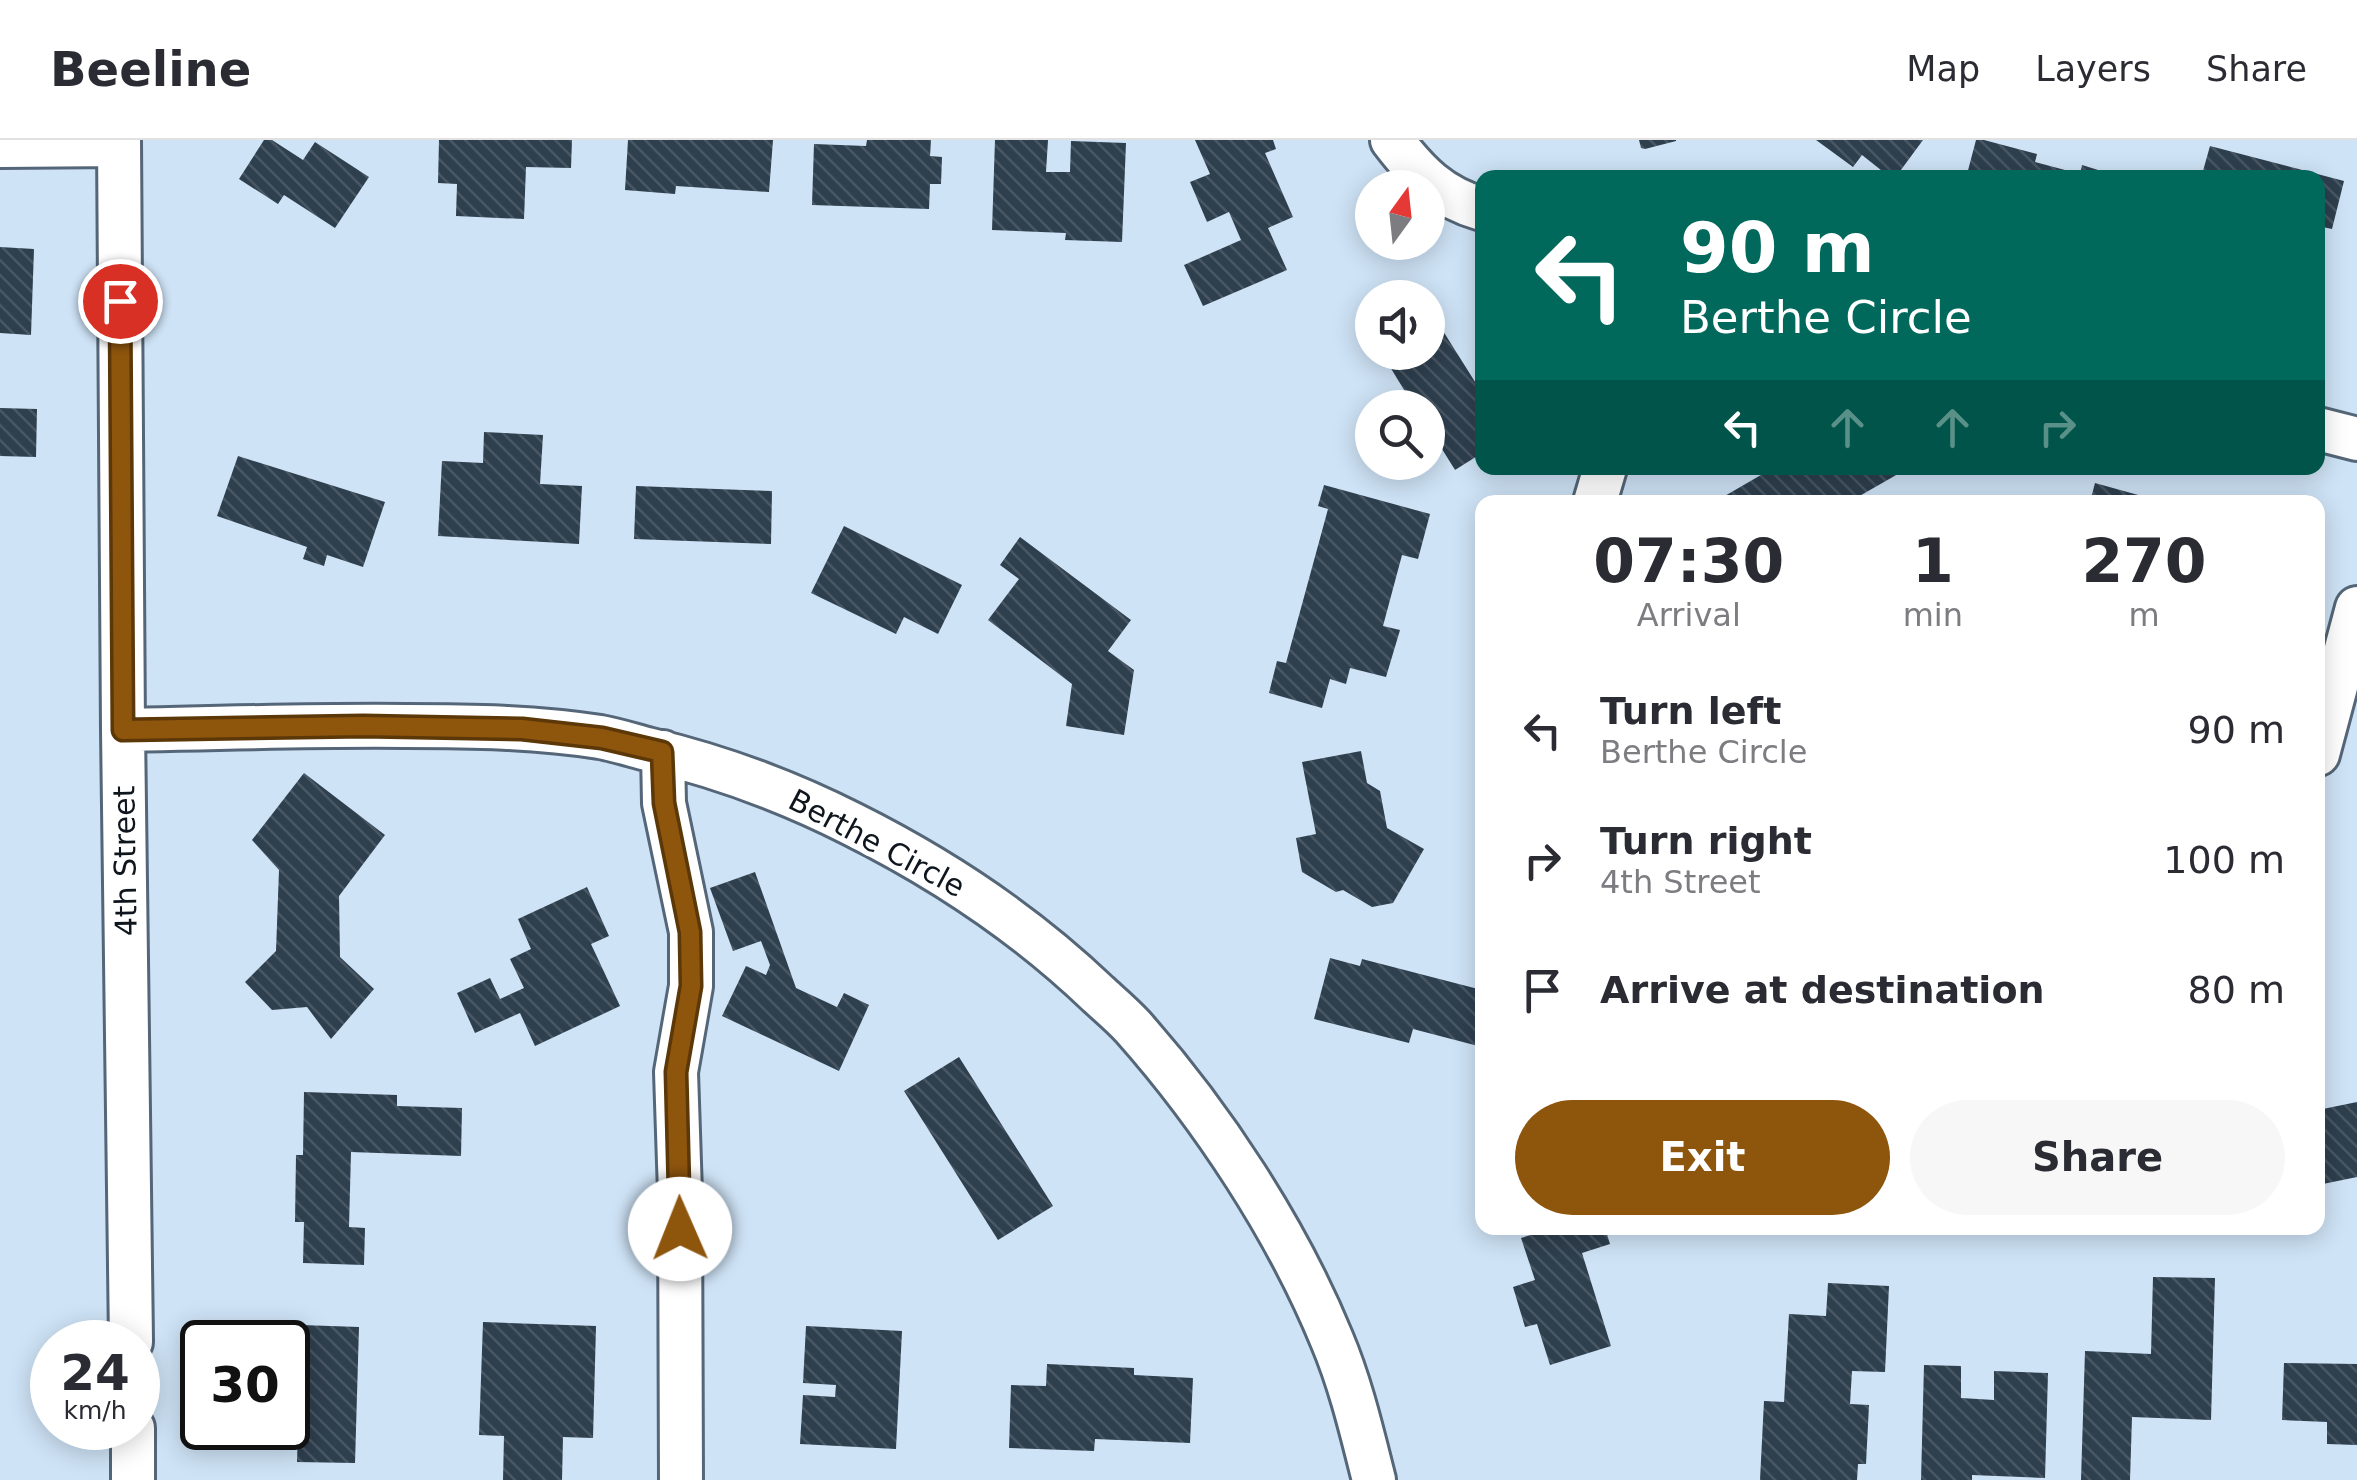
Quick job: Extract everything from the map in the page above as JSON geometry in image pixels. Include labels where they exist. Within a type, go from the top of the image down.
[{"type":"street","points":[[1392,140],[1437,189],[1475,206]]},
{"type":"street","points":[[0,146],[119,143]]},
{"type":"street","name":"4th Street","points":[[119,143],[132,1320]]},
{"type":"street","points":[[2325,431],[2357,439]]},
{"type":"street","points":[[2325,728],[2357,608]]},
{"type":"street","name":"Berthe Circle","points":[[123,730],[506,728],[602,738],[758,781],[909,853],[988,903],[1051,952],[1132,1026],[1189,1098],[1244,1173],[1297,1265],[1333,1342],[1358,1415],[1374,1480]]},
{"type":"street","points":[[662,752],[664,803],[690,932],[691,986],[676,1072],[680,1480]]},
{"type":"street","points":[[132,1450],[133,1480]]},
{"type":"building","points":[[264,140],[272,140],[303,160],[315,142],[369,177],[335,228],[284,195],[278,204],[239,179]]},
{"type":"building","points":[[439,140],[572,140],[571,168],[526,167],[524,219],[456,216],[457,184],[438,183]]},
{"type":"building","points":[[628,140],[773,140],[769,192],[676,186],[675,194],[625,190]]},
{"type":"building","points":[[867,140],[931,140],[930,156],[942,157],[941,184],[930,184],[929,209],[812,205],[814,144],[866,146]]},
{"type":"building","points":[[995,140],[1048,140],[1046,172],[1070,172],[1071,141],[1126,143],[1122,242],[1065,240],[1066,233],[992,230]]},
{"type":"building","points":[[1195,140],[1273,140],[1276,149],[1265,153],[1293,217],[1268,228],[1287,270],[1203,306],[1184,265],[1241,240],[1229,212],[1207,222],[1190,182],[1210,174]]},
{"type":"building","points":[[1639,140],[1676,140],[1676,141],[1645,149]]},
{"type":"building","points":[[1816,140],[1923,140],[1901,170],[1881,170],[1862,155],[1853,167]]},
{"type":"building","points":[[1976,140],[1984,140],[2037,154],[2035,162],[2065,170],[1968,170]]},
{"type":"building","points":[[2210,146],[2302,170],[2203,170]]},
{"type":"building","points":[[2325,176],[2344,181],[2332,229],[2325,228]]},
{"type":"building","points":[[0,247],[34,249],[31,335],[0,333]]},
{"type":"building","points":[[1445,334],[1475,382],[1475,457],[1455,470],[1445,454],[1445,390],[1404,390],[1392,370],[1445,370]]},
{"type":"building","points":[[0,408],[37,409],[36,457],[0,456]]},
{"type":"building","points":[[484,432],[543,435],[540,484],[582,486],[579,544],[438,536],[442,461],[483,463]]},
{"type":"building","points":[[238,456],[385,502],[363,567],[327,555],[324,566],[303,559],[307,547],[217,516]]},
{"type":"building","points":[[1761,475],[1896,475],[1861,495],[1726,495]]},
{"type":"building","points":[[2095,483],[2138,495],[2092,495]]},
{"type":"building","points":[[1324,485],[1430,514],[1418,559],[1402,555],[1383,626],[1400,630],[1386,677],[1350,668],[1346,684],[1330,679],[1322,708],[1269,693],[1277,661],[1286,663],[1328,509],[1318,506]]},
{"type":"building","points":[[636,486],[772,491],[771,544],[634,539]]},
{"type":"building","points":[[844,526],[962,585],[938,634],[904,617],[896,634],[811,593]]},
{"type":"building","points":[[1020,537],[1131,620],[1108,651],[1134,670],[1124,735],[1066,726],[1072,684],[988,620],[1019,579],[1000,565]]},
{"type":"building","points":[[1361,751],[1367,783],[1380,791],[1387,828],[1424,849],[1393,903],[1372,907],[1302,872],[1296,838],[1316,834],[1302,762]]},
{"type":"building","points":[[304,773],[385,835],[339,896],[340,957],[374,989],[331,1039],[307,1007],[272,1010],[245,982],[276,951],[279,870],[252,840]]},
{"type":"building","points":[[755,872],[796,988],[837,1007],[844,993],[869,1005],[839,1071],[722,1016],[746,966],[766,975],[770,965],[761,941],[733,951],[710,888]]},
{"type":"building","points":[[587,887],[609,936],[591,944],[620,1006],[535,1046],[520,1013],[475,1033],[457,993],[490,978],[500,999],[524,988],[510,959],[531,949],[518,919]]},
{"type":"building","points":[[1330,958],[1360,966],[1362,959],[1475,988],[1475,1045],[1413,1029],[1409,1043],[1314,1019]]},
{"type":"building","points":[[959,1057],[1053,1206],[998,1240],[904,1091]]},
{"type":"building","points":[[304,1092],[397,1095],[397,1106],[462,1108],[461,1156],[351,1152],[349,1227],[365,1228],[364,1265],[303,1263],[304,1222],[295,1222],[296,1155],[303,1155]]},
{"type":"building","points":[[2357,1102],[2357,1177],[2325,1184],[2325,1109]]},
{"type":"building","points":[[1607,1235],[1610,1244],[1582,1253],[1611,1346],[1550,1365],[1537,1324],[1525,1327],[1513,1287],[1535,1280],[1521,1238]]},
{"type":"building","points":[[2153,1277],[2215,1278],[2211,1420],[2132,1417],[2130,1480],[2081,1480],[2085,1351],[2151,1354]]},
{"type":"building","points":[[1828,1283],[1889,1286],[1885,1372],[1852,1371],[1850,1404],[1869,1405],[1866,1464],[1858,1464],[1857,1480],[1760,1480],[1764,1401],[1784,1402],[1789,1314],[1826,1316]]},
{"type":"building","points":[[483,1322],[596,1326],[593,1438],[563,1437],[562,1480],[503,1480],[504,1436],[479,1435]]},
{"type":"building","points":[[310,1325],[359,1327],[355,1463],[297,1462],[297,1450],[310,1450]]},
{"type":"building","points":[[806,1326],[902,1331],[896,1449],[800,1444],[803,1395],[835,1397],[836,1385],[803,1383]]},
{"type":"building","points":[[2284,1363],[2357,1364],[2357,1445],[2327,1444],[2327,1422],[2282,1420]]},
{"type":"building","points":[[1047,1364],[1134,1368],[1134,1375],[1193,1378],[1190,1443],[1095,1439],[1094,1451],[1009,1448],[1011,1385],[1046,1386]]},
{"type":"building","points":[[1924,1365],[1961,1366],[1961,1398],[1994,1400],[1994,1371],[2048,1373],[2045,1478],[1972,1475],[1972,1480],[1921,1480]]},
{"type":"route","points":[[120,301],[123,730],[363,726],[522,729],[602,738],[662,752],[664,803],[690,932],[691,986],[676,1072],[680,1229]]}]
